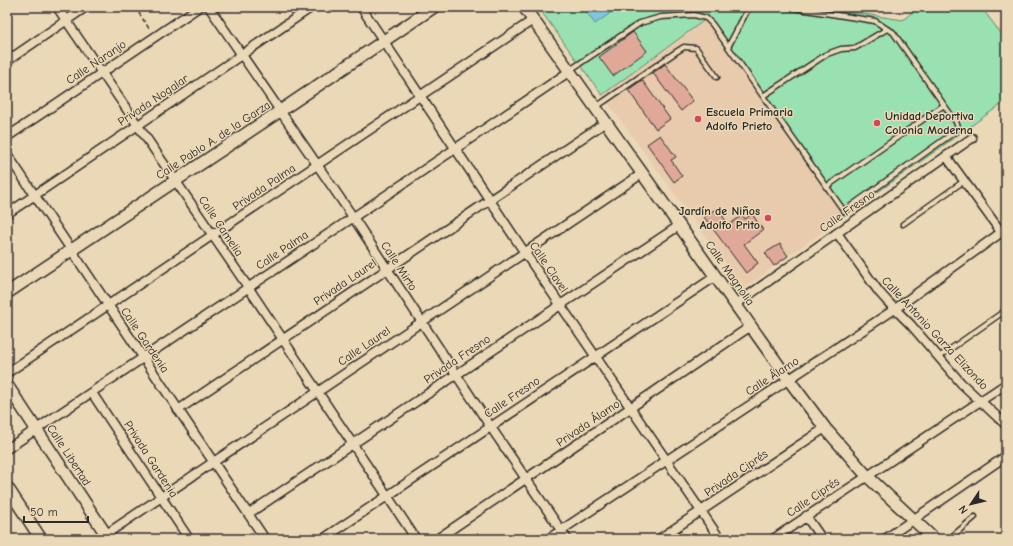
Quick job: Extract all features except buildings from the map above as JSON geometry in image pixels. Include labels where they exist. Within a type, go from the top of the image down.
[{"type":"street","name":"Calle Camelia","points":[[57,7],[213,235],[416,539]]},
{"type":"street","points":[[7,61],[86,7]]},
{"type":"street","name":"Calle Naranjo","points":[[7,137],[199,7]]},
{"type":"street","name":"Calle Mirto","points":[[209,7],[316,166],[353,217],[490,426],[567,539]]},
{"type":"street","name":"Privada Nogalar","points":[[7,214],[312,7]]},
{"type":"street","name":"Calle Clavel","points":[[361,7],[665,461],[720,539]]},
{"type":"street","name":"Calle Pablo A. de la Garza","points":[[7,293],[434,7]]},
{"type":"street","name":"Calle Magnolia","points":[[524,7],[789,380],[825,428],[867,476],[934,539]]},
{"type":"street","name":"Privada Palma","points":[[7,373],[533,20]]},
{"type":"street","name":"Calle Palma","points":[[7,449],[570,71]]},
{"type":"street","name":"Privada Laurel","points":[[178,410],[606,122]]},
{"type":"street","name":"Calle Fresno","points":[[736,304],[972,138]]},
{"type":"street","name":"Calle Gardenia","points":[[7,154],[265,539]]},
{"type":"street","points":[[946,156],[1004,231]]},
{"type":"street","name":"Calle Laurel","points":[[105,537],[213,461],[643,173]]},
{"type":"street","name":"Privada Fresno","points":[[248,514],[680,225]]},
{"type":"street","name":"Calle Álamo","points":[[548,539],[895,309],[1004,231]]},
{"type":"street","name":"Calle Antonio Garza Elizondo","points":[[837,233],[879,292],[961,383],[1006,425]]},
{"type":"street","name":"Calle Fresno","points":[[323,539],[716,276]]},
{"type":"street","name":"Privada Álamo","points":[[437,539],[752,326]]},
{"type":"street","name":"Calle Ciprés","points":[[774,539],[806,516],[1006,384]]},
{"type":"street","name":"Calle Libertad","points":[[7,385],[37,429],[105,537]]},
{"type":"street","name":"Privada Gardenia","points":[[92,393],[189,539]]},
{"type":"street","name":"Privada Ciprés","points":[[659,539],[825,428]]},
{"type":"street","points":[[885,539],[1006,456]]},
{"type":"street","points":[[7,487],[42,539]]},
{"type":"street","points":[[806,516],[822,539]]},
{"type":"lane","points":[[728,47],[749,7]]},
{"type":"lane","points":[[570,71],[640,23],[661,17],[694,15],[706,18],[712,24],[826,188],[844,211],[956,131],[958,127],[893,32],[875,21],[787,7]]},
{"type":"lane","points":[[763,96],[827,54],[841,49],[855,48],[887,29]]},
{"type":"lane","points":[[596,107],[684,47],[696,48],[717,77]]},
{"type":"lane","points":[[826,188],[944,105]]},
{"type":"lane","points":[[903,224],[964,181]]},
{"type":"lane","points":[[938,357],[1006,310]]},
{"type":"lane","points":[[949,539],[975,517]]},
{"type":"path","points":[[135,7],[155,37]]},
{"type":"shaded area","name":"Escuela Primaria Adolfo Prieto","points":[[706,19],[844,216],[744,288],[602,95]]},
{"type":"green space","name":"Unidad Deportiva Colonia Moderna","points":[[538,7],[818,7],[903,20],[918,7],[981,7],[1006,40],[1006,101],[844,216],[706,19],[602,95]]},
{"type":"water","points":[[583,7],[610,7],[613,11],[595,24]]},
{"type":"place","name":"Escuela Primaria Adolfo Prieto","points":[[698,119]]},
{"type":"place","name":"Unidad Deportiva Colonia Moderna","points":[[877,123]]},
{"type":"place","name":"Jardín de Niños Adolfo Prito","points":[[768,218]]}]
